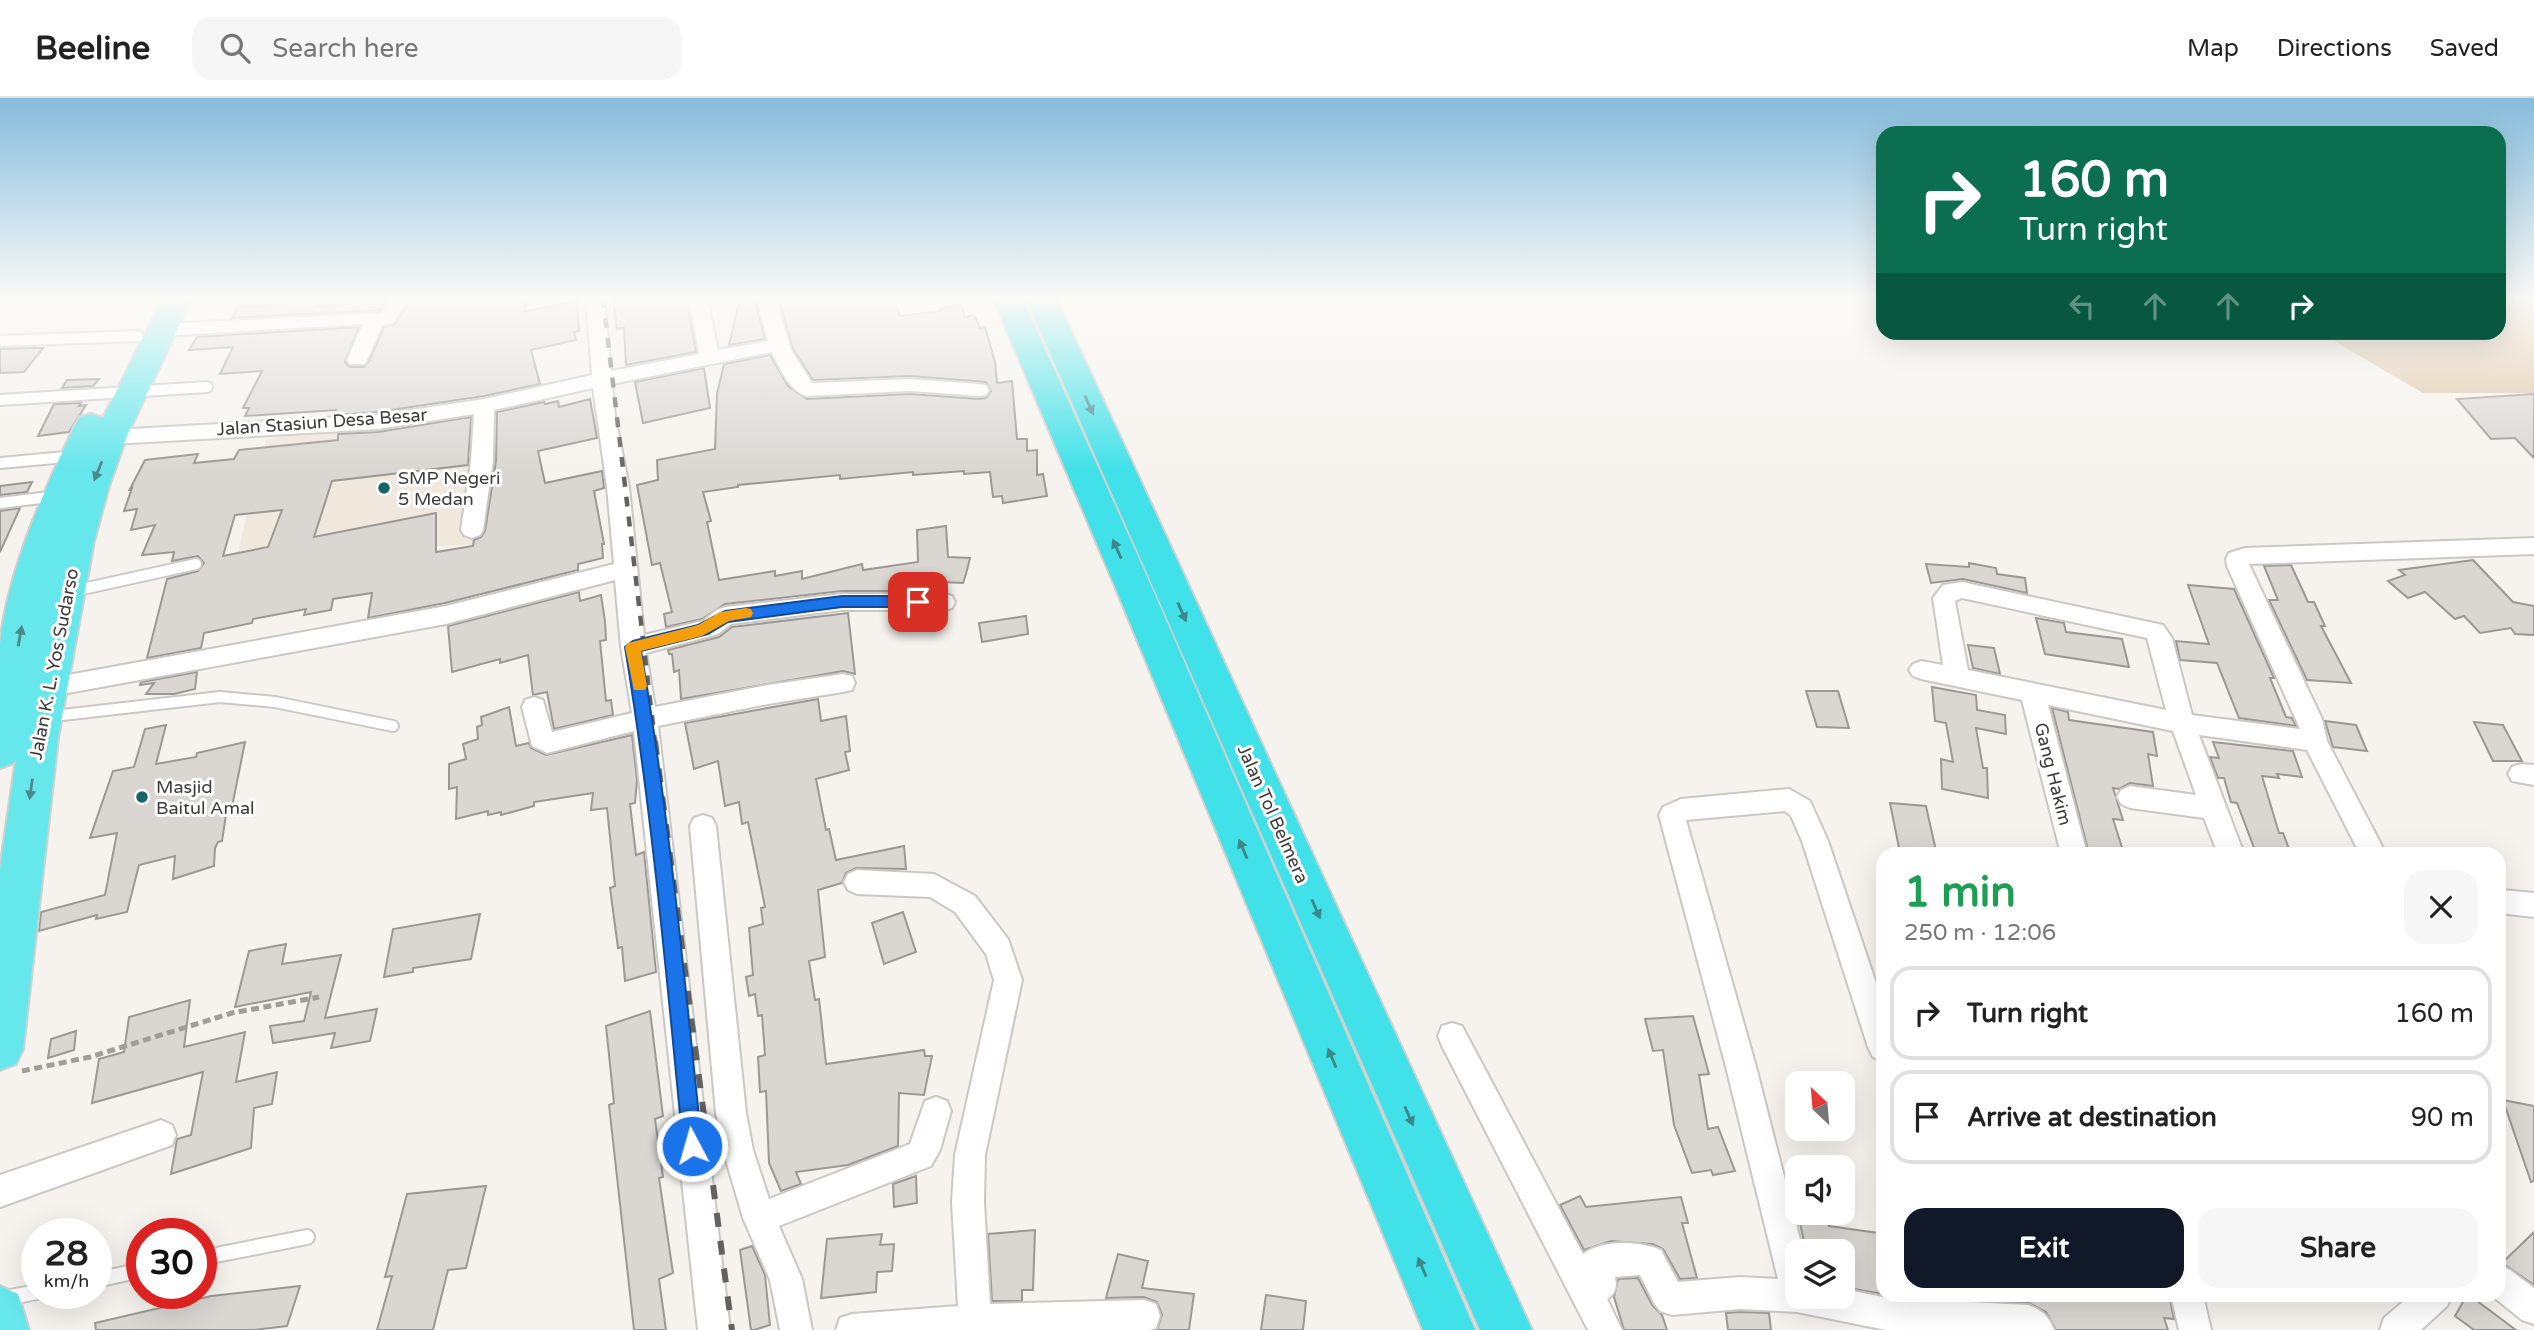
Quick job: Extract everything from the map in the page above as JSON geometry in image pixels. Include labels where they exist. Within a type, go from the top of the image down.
[{"type":"highway","name":"Jalan K. L. Yos Sudarso","points":[[6,1061],[26,601],[58,496],[76,456],[120,392],[138,355]]},
{"type":"highway","points":[[1032,355],[1449,1330]]},
{"type":"highway","name":"Jalan Tol Belmera","points":[[1067,355],[1506,1330]]},
{"type":"highway","name":"Jalan K. L. Yos Sudarso","points":[[21,718],[66,593],[92,486],[112,437],[120,392]]},
{"type":"highway","points":[[0,1312],[3,1330]]},
{"type":"street","points":[[357,360],[359,355]]},
{"type":"street","points":[[601,355],[605,416],[618,487],[624,569],[645,718],[713,1330]]},
{"type":"street","name":"Jalan Stasiun Desa Besar","points":[[112,437],[378,422],[484,406],[603,379],[727,355]]},
{"type":"street","points":[[783,355],[797,380],[807,390],[909,386],[979,390]]},
{"type":"street","points":[[472,530],[482,461],[484,406]]},
{"type":"street","points":[[2370,847],[2315,741],[2310,719],[2237,559],[2245,556],[2534,546]]},
{"type":"street","points":[[21,718],[515,599],[624,569]]},
{"type":"street","points":[[1957,677],[1944,598],[1951,591],[1962,590],[2155,631],[2160,638],[2182,723],[2228,847]]},
{"type":"street","points":[[633,647],[702,630],[725,616],[842,602],[944,601]]},
{"type":"street","points":[[1920,670],[2182,723],[2315,741]]},
{"type":"street","points":[[534,707],[541,739],[547,743],[645,718],[764,693],[843,684]]},
{"type":"street","name":"Gang Hakim","points":[[2032,694],[2072,847]]},
{"type":"street","points":[[2130,797],[2212,808]]},
{"type":"street","points":[[1785,1241],[1740,1063],[1672,815],[1681,810],[1789,800],[1801,809],[1815,841],[1876,1026]]},
{"type":"street","points":[[703,826],[731,1113],[738,1150],[759,1218],[786,1279],[796,1330]]},
{"type":"street","points":[[857,882],[934,886],[965,904],[998,948],[1008,979],[970,1155],[968,1202],[975,1321]]},
{"type":"street","points":[[2506,902],[2534,905]]},
{"type":"street","points":[[1452,1036],[1606,1330]]},
{"type":"street","points":[[759,1218],[920,1155],[925,1150],[936,1111]]},
{"type":"street","points":[[0,1191],[161,1135]]},
{"type":"street","points":[[1586,1293],[1601,1285],[1595,1265],[1599,1262],[1643,1259],[1650,1261],[1665,1292],[1672,1299],[1740,1293],[1785,1296]]},
{"type":"street","points":[[2506,1286],[2534,1308]]},
{"type":"street","points":[[2188,1302],[2196,1330]]},
{"type":"street","points":[[2396,1330],[2429,1302]]},
{"type":"street","points":[[1855,1308],[1888,1314],[2028,1321],[2038,1330]]},
{"type":"street","points":[[852,1330],[975,1321],[1144,1315]]},
{"type":"lane","points":[[0,400],[207,387]]},
{"type":"lane","points":[[0,463],[76,456]]},
{"type":"lane","points":[[0,503],[58,496]]},
{"type":"lane","points":[[66,593],[196,565]]},
{"type":"lane","points":[[21,718],[220,697],[275,702],[393,726]]},
{"type":"lane","points":[[217,1255],[307,1237]]},
{"type":"lane","points":[[0,1299],[21,1295]]},
{"type":"path","points":[[6,1061],[47,1068],[97,1056],[251,1008],[319,997]]},
{"type":"shaded area","points":[[2359,355],[2534,355],[2534,393],[2423,393]]},
{"type":"shaded area","name":"SMP Negeri 5 Medan","points":[[526,401],[526,426],[502,544],[435,546],[437,536],[321,562],[227,593],[266,440],[311,428]]},
{"type":"building","points":[[0,355],[37,355],[24,372],[0,373]]},
{"type":"building","points":[[229,355],[348,355],[345,362],[350,367],[364,367],[371,355],[532,355],[540,384],[484,396],[378,412],[336,415],[336,410],[245,416],[249,408],[243,408],[262,371],[220,374]]},
{"type":"building","points":[[625,355],[677,355],[626,365]]},
{"type":"building","points":[[770,355],[788,386],[807,399],[910,394],[979,399],[986,398],[991,391],[986,382],[910,376],[813,380],[797,355],[993,355],[997,383],[1012,381],[1017,439],[1027,439],[1027,451],[1037,450],[1037,475],[1043,474],[1047,496],[1003,503],[1002,496],[993,497],[990,472],[964,474],[964,471],[913,475],[913,472],[840,479],[840,475],[738,485],[703,492],[711,521],[707,522],[719,580],[775,571],[775,576],[802,571],[802,579],[862,564],[863,570],[918,562],[917,530],[946,526],[948,557],[970,558],[966,574],[963,583],[919,581],[920,591],[842,591],[725,604],[702,619],[666,627],[664,614],[672,612],[660,563],[652,565],[637,485],[658,480],[657,460],[715,449],[717,394],[724,364]]},
{"type":"building","points":[[704,368],[710,408],[643,423],[635,382]]},
{"type":"building","points":[[99,379],[93,386],[62,388],[67,380]]},
{"type":"building","points":[[2534,394],[2534,458],[2515,438],[2491,439],[2457,399]]},
{"type":"building","points":[[590,399],[597,438],[538,451],[545,483],[602,471],[604,488],[594,491],[604,544],[603,558],[578,564],[578,570],[445,603],[368,618],[372,593],[333,599],[331,610],[304,615],[306,609],[253,619],[252,623],[204,633],[201,648],[147,658],[167,579],[198,571],[204,563],[198,556],[172,561],[174,552],[142,555],[155,525],[131,530],[137,509],[124,511],[132,488],[130,489],[145,460],[198,454],[194,463],[234,459],[239,450],[338,440],[338,434],[378,432],[471,417],[468,465],[332,481],[314,537],[436,513],[436,552],[473,546],[474,540],[481,537],[485,531],[496,461],[497,412],[544,402],[558,401],[559,407]],"holes":[[[282,510],[268,547],[223,556],[235,515]]]},
{"type":"building","points":[[81,403],[79,406],[86,405],[69,432],[38,436],[54,404]]},
{"type":"building","points":[[32,482],[27,492],[0,495],[0,486]]},
{"type":"building","points":[[20,508],[0,552],[0,511]]},
{"type":"building","points":[[2473,560],[2513,602],[2534,606],[2534,635],[2515,634],[2511,628],[2480,633],[2464,616],[2455,619],[2425,592],[2408,598],[2388,581],[2405,575],[2399,570]]},
{"type":"building","points":[[1969,563],[1996,568],[1997,574],[2025,578],[2027,593],[1963,579],[1931,583],[1926,564],[1969,567]]},
{"type":"building","points":[[2291,565],[2308,602],[2314,602],[2325,626],[2321,626],[2351,683],[2307,680],[2269,600],[2278,600],[2264,566]]},
{"type":"building","points":[[2188,585],[2234,589],[2274,678],[2270,678],[2286,717],[2292,718],[2296,726],[2239,718],[2217,663],[2180,660],[2176,641],[2209,644]]},
{"type":"building","points":[[579,592],[580,601],[601,595],[606,640],[600,641],[606,701],[611,700],[613,715],[554,729],[547,692],[533,695],[528,655],[500,663],[500,659],[452,672],[448,626]]},
{"type":"building","points":[[848,613],[855,674],[843,671],[681,699],[679,670],[674,672],[672,654],[669,654],[668,650],[719,637],[732,627]]},
{"type":"building","points":[[1026,616],[1028,634],[982,642],[979,623]]},
{"type":"building","points":[[2036,618],[2064,623],[2066,632],[2122,639],[2129,667],[2045,654]]},
{"type":"building","points":[[1968,645],[1994,648],[2000,674],[1973,668]]},
{"type":"building","points":[[197,672],[195,689],[174,694],[146,694],[154,683],[140,685],[141,682]]},
{"type":"building","points":[[1932,687],[1976,695],[1977,710],[2005,715],[2006,734],[1976,728],[1983,768],[1987,768],[1988,798],[1942,789],[1941,759],[1953,762],[1946,723],[1935,721]]},
{"type":"building","points":[[1806,691],[1838,691],[1849,728],[1817,727]]},
{"type":"building","points":[[818,699],[821,721],[846,716],[850,751],[845,752],[849,770],[816,779],[826,830],[829,829],[836,860],[904,846],[906,869],[856,868],[846,873],[842,883],[818,890],[825,957],[809,961],[815,1000],[819,999],[826,1064],[924,1050],[925,1056],[932,1056],[924,1095],[899,1093],[898,1146],[848,1165],[796,1172],[801,1184],[781,1191],[769,1163],[766,1091],[760,1092],[758,1057],[765,1055],[762,1015],[758,1016],[755,994],[749,996],[746,977],[753,975],[749,928],[763,924],[761,908],[765,907],[748,822],[742,824],[739,802],[725,806],[718,761],[694,769],[685,723]]},
{"type":"building","points":[[509,707],[516,746],[529,743],[531,748],[546,755],[632,735],[637,780],[635,803],[630,804],[636,855],[644,852],[656,972],[625,981],[622,947],[618,948],[610,888],[615,886],[607,808],[591,810],[593,793],[534,802],[534,806],[501,815],[501,812],[488,815],[488,811],[456,819],[457,787],[449,789],[449,764],[466,759],[463,744],[478,739],[477,727],[482,725],[481,717]]},
{"type":"building","points":[[2052,708],[2068,712],[2069,720],[2153,732],[2157,756],[2148,754],[2153,786],[2130,783],[2119,789],[2113,788],[2123,820],[2113,819],[2122,847],[2087,847]]},
{"type":"building","points":[[2325,721],[2356,725],[2367,751],[2333,747]]},
{"type":"building","points":[[2474,722],[2503,725],[2522,761],[2493,761]]},
{"type":"building","points":[[166,725],[156,764],[196,757],[197,753],[245,742],[232,807],[227,808],[222,841],[218,842],[215,848],[214,866],[173,879],[175,856],[139,865],[127,912],[96,919],[97,915],[39,931],[41,912],[105,895],[117,833],[90,838],[113,771],[134,767],[145,729]]},
{"type":"building","points":[[2213,742],[2293,751],[2302,777],[2277,774],[2279,778],[2262,776],[2279,833],[2283,833],[2288,847],[2254,847],[2237,803],[2231,802],[2224,778],[2218,778],[2210,757],[2219,758]]},
{"type":"building","points":[[1890,803],[1926,806],[1935,847],[1899,847]]},
{"type":"building","points":[[903,912],[916,952],[884,964],[872,923]]},
{"type":"building","points":[[480,914],[471,959],[413,968],[413,972],[384,977],[393,929]]},
{"type":"building","points":[[286,944],[282,964],[341,955],[325,1018],[377,1009],[370,1041],[331,1048],[335,1033],[273,1043],[270,1026],[304,1021],[311,992],[235,1007],[249,951]]},
{"type":"building","points":[[190,1000],[184,1047],[245,1032],[236,1082],[277,1072],[272,1104],[254,1108],[251,1148],[171,1174],[177,1139],[191,1135],[203,1072],[92,1103],[99,1059],[124,1052],[129,1017]]},
{"type":"building","points":[[650,1011],[663,1116],[655,1119],[663,1177],[659,1178],[673,1273],[659,1279],[666,1330],[634,1330],[609,1105],[614,1103],[606,1026]]},
{"type":"building","points":[[1693,1016],[1709,1074],[1699,1075],[1708,1129],[1718,1127],[1735,1171],[1713,1175],[1711,1170],[1692,1173],[1674,1125],[1663,1050],[1653,1051],[1645,1019]]},
{"type":"building","points":[[76,1031],[74,1050],[48,1058],[51,1039]]},
{"type":"building","points":[[2506,1101],[2534,1106],[2534,1181],[2531,1182],[2506,1109]]},
{"type":"building","points":[[916,1176],[917,1203],[894,1207],[893,1184]]},
{"type":"building","points":[[486,1186],[466,1268],[448,1270],[433,1330],[377,1330],[392,1276],[385,1277],[407,1194]]},
{"type":"building","points":[[1580,1196],[1586,1207],[1681,1197],[1688,1223],[1682,1223],[1697,1278],[1680,1279],[1663,1249],[1653,1244],[1611,1241],[1584,1250],[1560,1205]]},
{"type":"building","points":[[1800,1225],[1829,1225],[1876,1233],[1876,1293],[1855,1289],[1855,1239],[1804,1239]]},
{"type":"building","points":[[1035,1230],[1033,1290],[1022,1290],[1022,1301],[992,1301],[988,1234]]},
{"type":"building","points":[[2534,1232],[2534,1285],[2506,1266],[2506,1259]]},
{"type":"building","points":[[882,1234],[880,1245],[894,1244],[892,1271],[877,1272],[876,1292],[821,1298],[827,1239]]},
{"type":"building","points":[[752,1246],[765,1275],[770,1325],[754,1330],[751,1330],[740,1250]]},
{"type":"building","points":[[1118,1254],[1148,1261],[1142,1288],[1194,1294],[1189,1330],[1157,1330],[1162,1315],[1157,1302],[1144,1297],[1106,1298]]},
{"type":"building","points":[[1638,1278],[1652,1305],[1662,1315],[1667,1330],[1624,1330],[1614,1297],[1618,1279]]},
{"type":"building","points":[[300,1286],[287,1326],[253,1330],[96,1330],[95,1323],[155,1309],[217,1309],[217,1295]]},
{"type":"building","points":[[1266,1295],[1306,1301],[1303,1330],[1261,1330]]},
{"type":"building","points":[[2011,1302],[2170,1302],[2174,1319],[2164,1318],[2168,1330],[2056,1330],[2046,1312],[2029,1303]]},
{"type":"building","points":[[2463,1302],[2478,1302],[2516,1330],[2474,1330],[2455,1316]]},
{"type":"building","points":[[1726,1313],[1769,1313],[1771,1330],[1728,1330]]},
{"type":"railway","points":[[610,355],[655,742]]},
{"type":"railway","points":[[655,741],[732,1330]]},
{"type":"slow traffic","points":[[640,686],[633,647],[710,628],[725,616],[746,613]]},
{"type":"place","name":"SMP Negeri 5 Medan","points":[[384,488]]},
{"type":"place","name":"Masjid Baitul Amal","points":[[142,797]]},
{"type":"route","points":[[692,1146],[671,937],[645,718],[633,647],[710,628],[725,616],[842,602],[918,602]]}]
